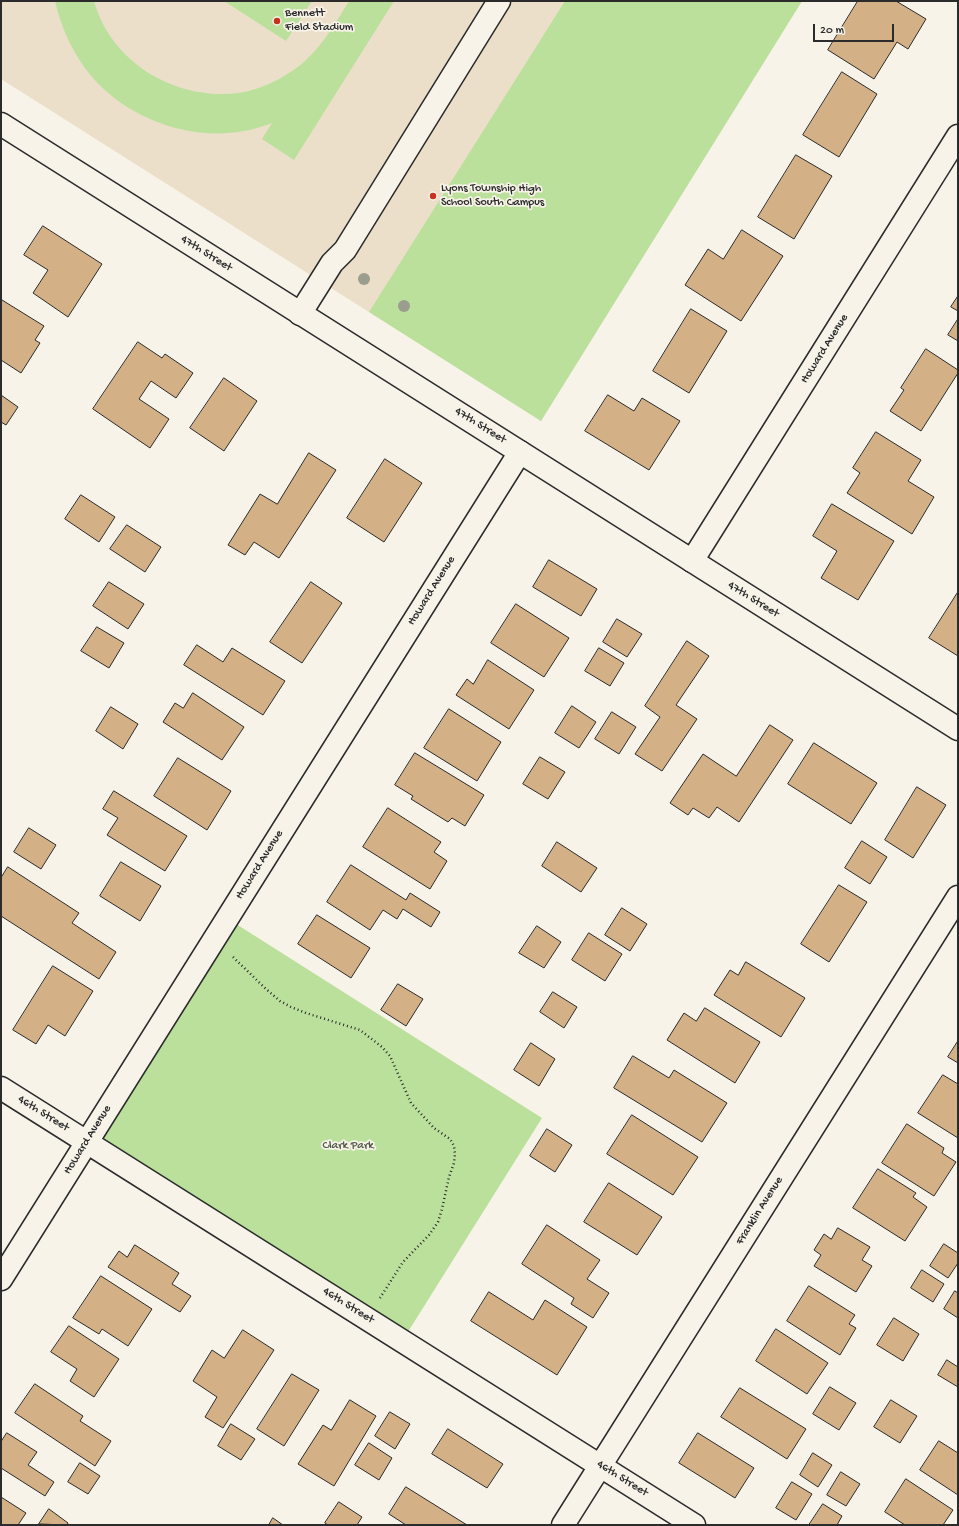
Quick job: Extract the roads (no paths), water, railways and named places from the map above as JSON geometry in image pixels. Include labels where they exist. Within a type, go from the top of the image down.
[{"type":"street","points":[[300,314],[332,264],[345,250],[499,1]]},
{"type":"street","name":"47th Street","points":[[3,131],[300,314],[958,729]]},
{"type":"street","name":"Howard Avenue","points":[[692,561],[958,136]]},
{"type":"street","name":"Howard Avenue","points":[[1,1279],[520,452]]},
{"type":"street","name":"Franklin Avenue","points":[[563,1525],[958,897]]},
{"type":"street","name":"46th Street","points":[[1,1088],[694,1525]]},
{"type":"place","name":"Bennett Field Stadium","points":[[277,21]]},
{"type":"place","name":"Lyons Township High School South Campus","points":[[433,196]]},
{"type":"park label","name":"Clark Park","points":[[348,1146]]}]
